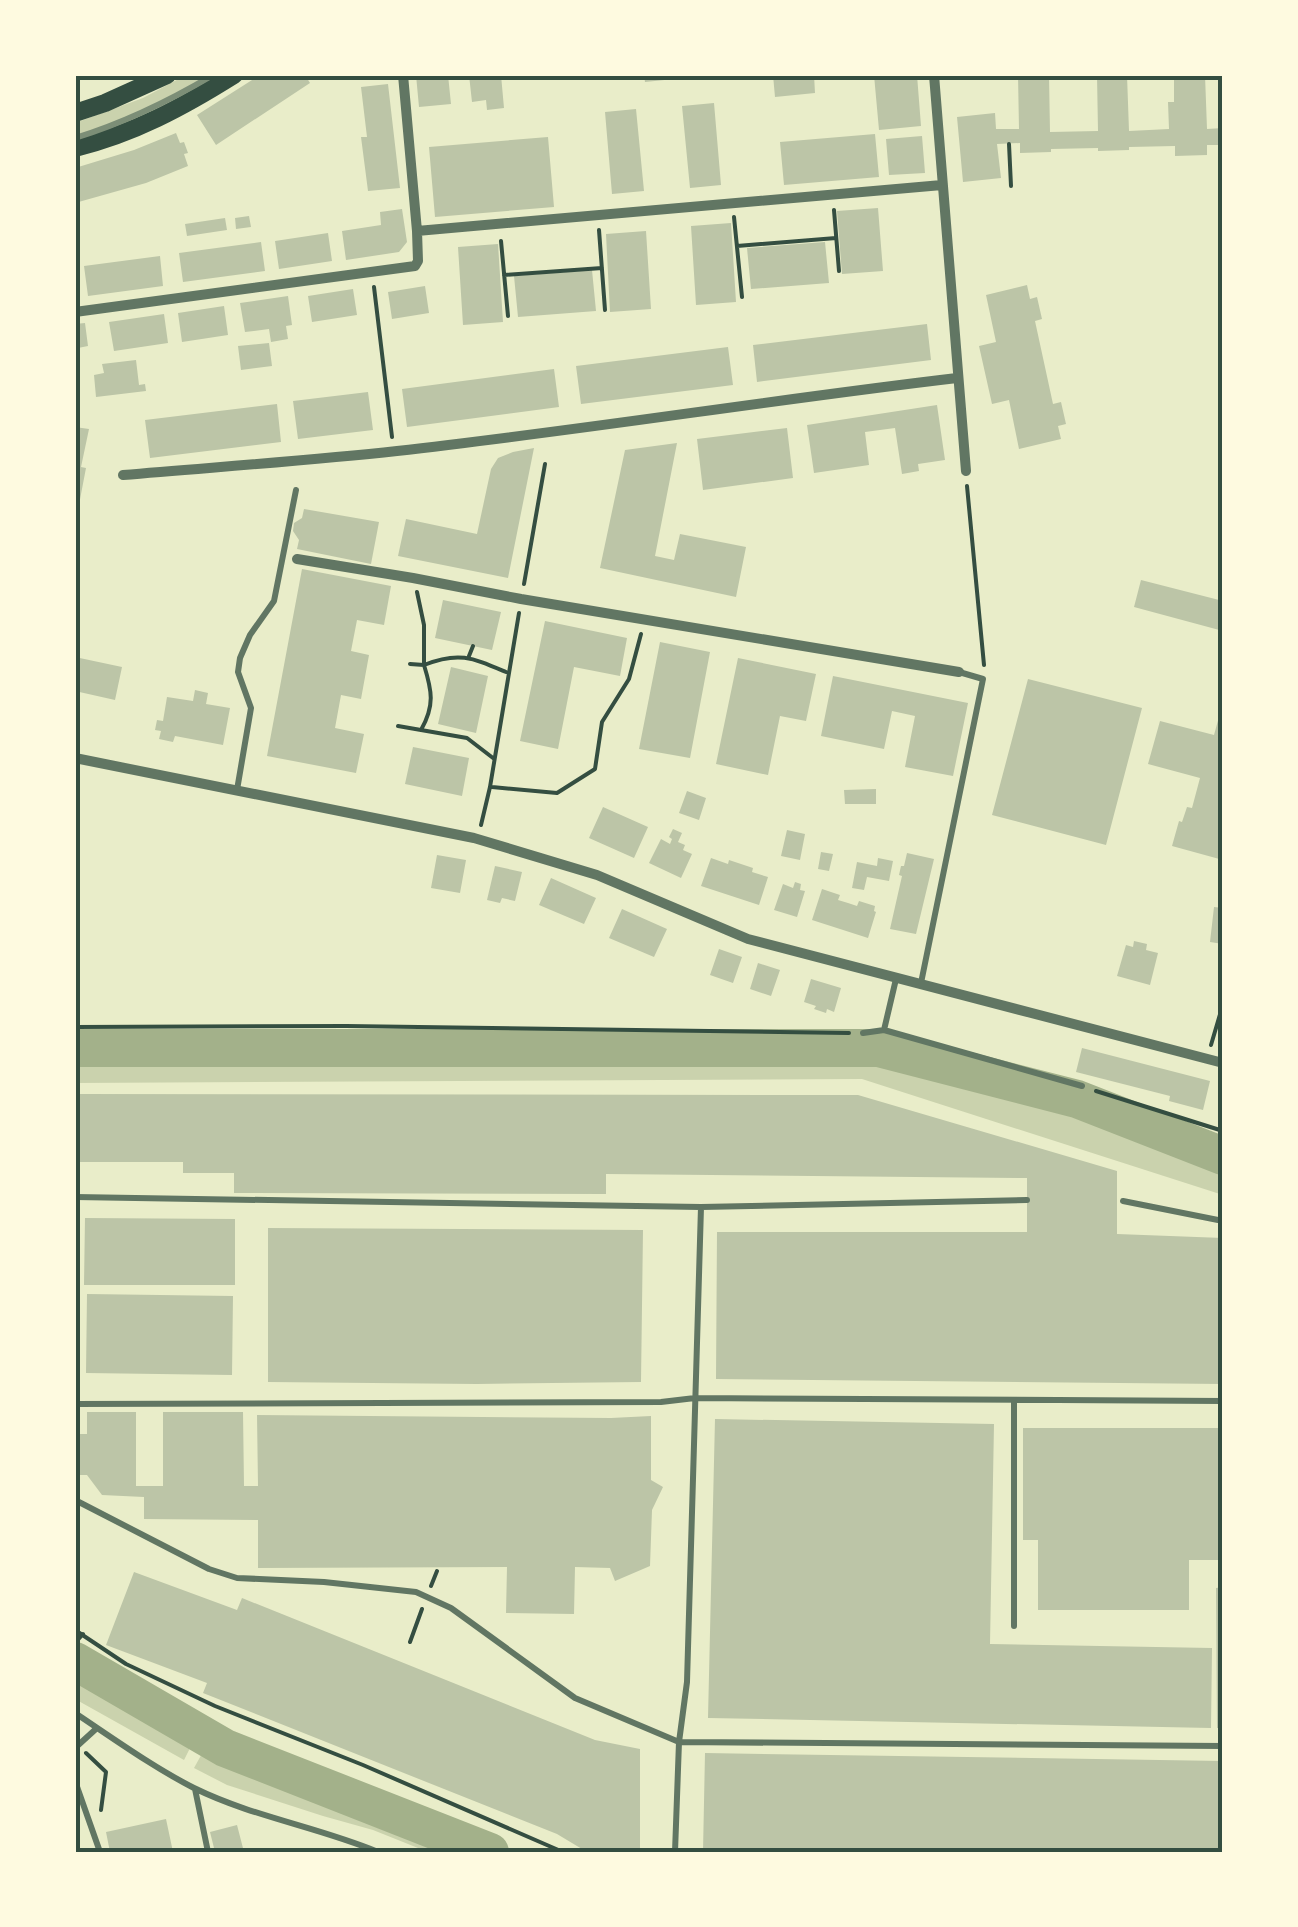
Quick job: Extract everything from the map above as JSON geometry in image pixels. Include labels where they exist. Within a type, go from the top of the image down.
[{"type":"main road","points":[[75,113],[167,75]]},
{"type":"main road","points":[[75,148],[155,120],[234,75]]},
{"type":"street","points":[[75,312],[415,266],[417,232],[403,75]]},
{"type":"street","points":[[934,75],[966,471]]},
{"type":"street","points":[[417,232],[942,185]]},
{"type":"street","points":[[124,475],[394,451],[957,378]]},
{"type":"street","points":[[297,559],[959,672]]},
{"type":"street","points":[[75,758],[478,840],[598,875],[748,939],[1223,1064]]},
{"type":"lane","points":[[237,791],[250,722],[248,697],[238,672],[240,658],[250,635],[274,600],[296,490]]},
{"type":"lane","points":[[921,984],[983,679],[959,672]]},
{"type":"lane","points":[[884,1030],[896,978]]},
{"type":"lane","points":[[863,1033],[884,1030],[1082,1086]]},
{"type":"lane","points":[[75,1197],[702,1207],[1027,1200]]},
{"type":"lane","points":[[1123,1200],[1223,1222]]},
{"type":"lane","points":[[676,1852],[678,1742],[688,1682],[702,1207]]},
{"type":"lane","points":[[75,1404],[642,1402],[695,1398],[1223,1401]]},
{"type":"lane","points":[[1014,1400],[1014,1626]]},
{"type":"lane","points":[[75,1500],[209,1569],[236,1578],[324,1582],[426,1596],[475,1624],[574,1698],[678,1742],[1223,1746]]},
{"type":"lane","points":[[75,1714],[195,1788],[269,1818],[378,1852]]},
{"type":"lane","points":[[76,1747],[98,1728]]},
{"type":"lane","points":[[75,1781],[100,1852]]},
{"type":"lane","points":[[195,1788],[208,1852]]},
{"type":"path","points":[[1009,144],[1010,186]]},
{"type":"path","points":[[833,195],[839,270]]},
{"type":"path","points":[[733,204],[742,297]]},
{"type":"path","points":[[598,216],[605,310]]},
{"type":"path","points":[[499,224],[508,316]]},
{"type":"path","points":[[737,246],[836,238]]},
{"type":"path","points":[[504,275],[602,268]]},
{"type":"path","points":[[372,272],[394,451]]},
{"type":"path","points":[[478,840],[545,464]]},
{"type":"path","points":[[966,471],[985,653],[983,679]]},
{"type":"path","points":[[413,578],[424,625],[424,665],[432,688],[431,714],[421,730]]},
{"type":"path","points":[[490,787],[557,794],[594,769],[602,722],[629,680],[645,620]]},
{"type":"path","points":[[469,656],[472,646]]},
{"type":"path","points":[[410,664],[424,665],[444,656],[469,656],[508,672]]},
{"type":"path","points":[[398,726],[467,738],[493,758]]},
{"type":"path","points":[[1216,1028],[1221,1011]]},
{"type":"path","points":[[75,1027],[346,1026],[863,1033]]},
{"type":"path","points":[[1082,1086],[1223,1131]]},
{"type":"path","points":[[75,1630],[126,1664],[215,1706],[364,1765],[563,1852]]},
{"type":"path","points":[[75,1643],[83,1634]]},
{"type":"path","points":[[76,1747],[106,1772],[100,1818]]},
{"type":"green space","points":[[186,75],[223,75],[149,115],[75,142],[75,123],[143,98]]},
{"type":"green space","points":[[352,1032],[871,1040],[1223,1143],[1223,1195],[862,1079],[75,1083],[75,1035]]},
{"type":"green space","points":[[75,1682],[191,1746],[184,1760],[75,1699]]},
{"type":"green space","points":[[204,1750],[266,1779],[321,1795],[463,1852],[428,1852],[373,1830],[227,1785],[194,1768]]},
{"type":"building","points":[[260,75],[305,75],[310,83],[216,145],[197,115]]},
{"type":"building","points":[[416,75],[448,75],[451,104],[419,107]]},
{"type":"building","points":[[469,75],[501,75],[504,108],[487,110],[486,100],[472,102]]},
{"type":"building","points":[[644,75],[673,75],[674,79],[645,82]]},
{"type":"building","points":[[773,75],[814,75],[815,93],[775,97]]},
{"type":"building","points":[[874,75],[917,75],[921,126],[879,130]]},
{"type":"building","points":[[1018,75],[1049,75],[1050,132],[1098,131],[1097,75],[1127,75],[1129,131],[1169,129],[1168,102],[1174,102],[1174,75],[1205,75],[1207,129],[1223,128],[1223,145],[1207,145],[1207,155],[1175,156],[1175,146],[1020,153],[1020,143],[997,144],[1001,178],[963,182],[957,117],[995,113],[996,129],[1019,129]]},
{"type":"building","points":[[388,84],[400,188],[368,191],[361,137],[367,137],[361,87]]},
{"type":"building","points":[[714,103],[721,185],[690,188],[682,106]]},
{"type":"building","points":[[636,109],[644,191],[612,194],[605,112]]},
{"type":"building","points":[[176,133],[188,153],[184,154],[188,166],[146,183],[75,203],[75,168]]},
{"type":"building","points":[[875,134],[879,177],[784,185],[780,142]]},
{"type":"building","points":[[922,136],[925,173],[889,175],[886,139]]},
{"type":"building","points":[[548,137],[554,207],[435,217],[429,147]]},
{"type":"building","points":[[878,208],[883,271],[842,274],[837,211]]},
{"type":"building","points":[[402,209],[407,242],[399,252],[346,260],[342,231],[381,225],[380,212]]},
{"type":"building","points":[[249,216],[251,227],[236,229],[235,218]]},
{"type":"building","points":[[225,218],[227,230],[187,236],[185,224]]},
{"type":"building","points":[[731,223],[736,302],[696,305],[691,226]]},
{"type":"building","points":[[646,231],[651,309],[610,312],[606,234]]},
{"type":"building","points":[[328,233],[332,261],[279,269],[275,241]]},
{"type":"building","points":[[261,242],[265,271],[183,282],[179,253]]},
{"type":"building","points":[[825,242],[829,283],[751,289],[747,248]]},
{"type":"building","points":[[498,244],[503,322],[463,325],[458,247]]},
{"type":"building","points":[[160,256],[163,286],[88,296],[84,266]]},
{"type":"building","points":[[592,270],[596,311],[518,317],[514,276]]},
{"type":"building","points":[[1027,285],[1030,299],[1037,297],[1042,319],[1035,321],[1053,404],[1061,402],[1066,424],[1058,426],[1061,439],[1019,449],[1009,400],[992,404],[979,346],[996,342],[986,295]]},
{"type":"building","points":[[425,286],[429,313],[392,319],[388,292]]},
{"type":"building","points":[[353,289],[357,315],[312,322],[308,296]]},
{"type":"building","points":[[288,296],[292,325],[286,326],[288,339],[271,342],[269,329],[245,332],[240,303]]},
{"type":"building","points":[[224,306],[228,335],[182,342],[178,313]]},
{"type":"building","points":[[164,314],[168,343],[114,351],[109,322]]},
{"type":"building","points":[[85,323],[88,346],[78,348],[79,360],[75,360],[75,324]]},
{"type":"building","points":[[927,324],[931,360],[757,382],[753,345]]},
{"type":"building","points":[[269,343],[272,366],[241,370],[238,346]]},
{"type":"building","points":[[728,347],[733,385],[581,404],[576,366]]},
{"type":"building","points":[[136,360],[139,385],[145,384],[146,391],[96,397],[94,375],[104,373],[102,364]]},
{"type":"building","points":[[554,369],[559,407],[407,427],[402,389]]},
{"type":"building","points":[[368,392],[373,430],[298,439],[293,401]]},
{"type":"building","points":[[277,404],[281,442],[150,458],[145,420]]},
{"type":"building","points":[[937,405],[945,460],[918,464],[919,471],[902,474],[895,428],[865,432],[869,465],[814,473],[807,425]]},
{"type":"building","points":[[75,427],[89,429],[77,515]]},
{"type":"building","points":[[787,428],[793,478],[703,490],[697,439]]},
{"type":"building","points":[[677,443],[655,556],[674,560],[680,534],[746,547],[736,597],[600,568],[625,450]]},
{"type":"building","points":[[534,448],[508,578],[398,556],[406,519],[477,534],[491,469],[498,458]]},
{"type":"building","points":[[304,509],[379,522],[371,564],[297,549],[299,540],[293,531],[294,523],[302,518]]},
{"type":"building","points":[[302,569],[391,586],[384,625],[357,620],[351,651],[369,655],[361,699],[341,695],[335,728],[364,734],[356,773],[267,756]]},
{"type":"building","points":[[1141,580],[1223,601],[1223,631],[1134,607]]},
{"type":"building","points":[[443,600],[501,612],[492,650],[435,638]]},
{"type":"building","points":[[545,621],[627,638],[620,676],[574,667],[558,749],[520,741]]},
{"type":"building","points":[[660,642],[710,652],[690,758],[639,749]]},
{"type":"building","points":[[75,657],[122,667],[115,700],[75,691]]},
{"type":"building","points":[[738,658],[816,674],[806,721],[780,716],[768,775],[716,764]]},
{"type":"building","points":[[451,667],[488,676],[476,733],[438,724]]},
{"type":"building","points":[[833,676],[968,703],[953,776],[905,767],[915,716],[892,711],[884,749],[821,736]]},
{"type":"building","points":[[1028,679],[1142,708],[1106,845],[992,815]]},
{"type":"building","points":[[195,690],[208,693],[206,704],[230,708],[223,745],[175,736],[173,742],[159,739],[161,731],[155,730],[157,720],[163,721],[167,697],[193,701]]},
{"type":"building","points":[[1222,706],[1223,860],[1172,846],[1179,821],[1182,822],[1187,807],[1192,808],[1200,778],[1148,764],[1160,721],[1214,735]]},
{"type":"building","points":[[413,747],[469,758],[462,796],[405,784]]},
{"type":"building","points":[[876,789],[876,804],[845,804],[844,790]]},
{"type":"building","points":[[687,791],[706,798],[699,820],[679,813]]},
{"type":"building","points":[[603,807],[648,827],[634,858],[589,838]]},
{"type":"building","points":[[673,829],[682,833],[678,842],[685,845],[683,850],[692,854],[681,878],[649,863],[661,839],[670,844]]},
{"type":"building","points":[[787,830],[805,834],[800,860],[781,856]]},
{"type":"building","points":[[821,852],[833,854],[829,871],[818,869]]},
{"type":"building","points":[[907,853],[934,859],[916,934],[890,929],[901,866]]},
{"type":"building","points":[[437,855],[466,860],[460,893],[431,888]]},
{"type":"building","points":[[711,858],[753,868],[752,872],[768,877],[759,905],[701,886]]},
{"type":"building","points":[[878,858],[893,861],[889,881],[867,877],[864,890],[852,888],[857,862],[877,866]]},
{"type":"building","points":[[495,866],[522,872],[515,901],[487,900]]},
{"type":"building","points":[[551,878],[596,898],[584,924],[539,905]]},
{"type":"building","points":[[795,882],[805,891],[797,917],[774,910],[783,884],[793,888]]},
{"type":"building","points":[[822,889],[840,895],[838,900],[875,906],[868,938],[812,920]]},
{"type":"building","points":[[1214,907],[1223,908],[1223,944],[1210,942]]},
{"type":"building","points":[[622,909],[667,929],[654,957],[609,938]]},
{"type":"building","points":[[1134,941],[1147,944],[1146,950],[1158,953],[1150,985],[1117,976],[1126,945],[1133,947]]},
{"type":"building","points":[[719,949],[742,957],[733,983],[710,975]]},
{"type":"building","points":[[758,963],[780,970],[771,996],[750,989]]},
{"type":"building","points":[[811,979],[841,988],[834,1012],[814,1009],[816,1006],[804,1002]]},
{"type":"building","points":[[1082,1048],[1210,1081],[1203,1110],[1169,1101],[1170,1096],[1076,1072]]},
{"type":"building","points":[[75,1094],[858,1095],[1117,1171],[1117,1234],[1223,1238],[1223,1384],[716,1379],[717,1232],[1027,1232],[1027,1178],[606,1174],[606,1194],[234,1193],[234,1173],[183,1173],[183,1162],[75,1162]]},
{"type":"building","points":[[85,1218],[235,1219],[235,1285],[84,1285]]},
{"type":"building","points":[[268,1228],[643,1230],[641,1382],[268,1382]]},
{"type":"building","points":[[87,1294],[233,1296],[232,1375],[86,1373]]},
{"type":"building","points":[[87,1412],[136,1412],[136,1486],[163,1486],[163,1412],[243,1412],[244,1486],[258,1486],[257,1415],[651,1416],[651,1480],[663,1487],[652,1510],[650,1566],[615,1581],[610,1568],[575,1567],[574,1614],[506,1613],[507,1567],[258,1568],[258,1520],[144,1519],[144,1497],[102,1495],[87,1475],[75,1475],[75,1434],[87,1434]]},
{"type":"building","points":[[715,1419],[994,1424],[990,1644],[1212,1648],[1211,1728],[708,1718]]},
{"type":"building","points":[[1023,1428],[1223,1428],[1223,1560],[1189,1560],[1189,1610],[1038,1610],[1038,1540],[1023,1540]]},
{"type":"building","points":[[134,1572],[237,1610],[242,1598],[595,1740],[640,1749],[640,1852],[587,1852],[557,1834],[203,1693],[207,1683],[106,1645]]},
{"type":"building","points":[[1223,1587],[1223,1728],[1217,1728],[1216,1588]]},
{"type":"building","points":[[705,1753],[1223,1761],[1223,1852],[703,1852]]},
{"type":"building","points":[[166,1819],[173,1852],[110,1852],[106,1832]]},
{"type":"building","points":[[237,1825],[244,1852],[215,1852],[210,1832]]},
{"type":"waterway","points":[[75,1048],[879,1048],[1077,1099],[1223,1156]]},
{"type":"waterway","points":[[75,1661],[225,1748],[490,1852]]},
{"type":"railway","points":[[75,138],[146,111],[213,75]]}]
